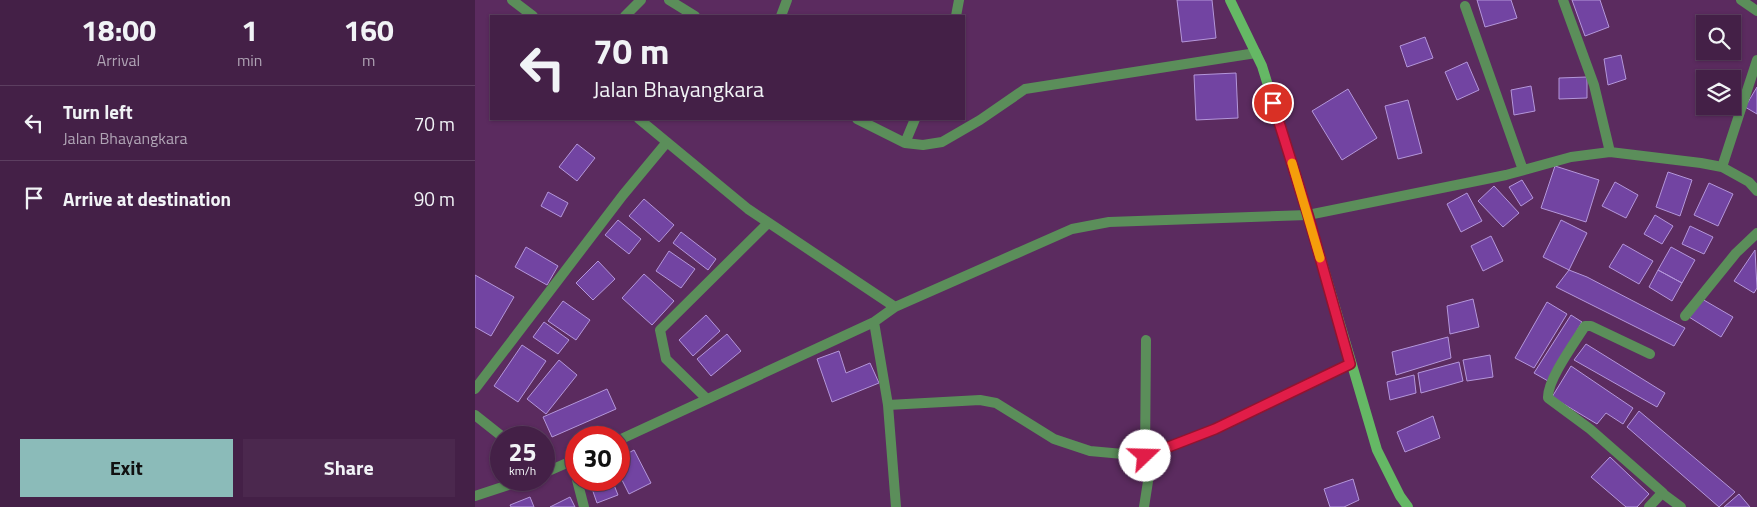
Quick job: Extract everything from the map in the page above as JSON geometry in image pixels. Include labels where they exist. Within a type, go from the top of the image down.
[{"type":"street","points":[[512,0],[532,15]]},
{"type":"street","points":[[626,15],[641,0]]},
{"type":"street","points":[[669,0],[693,15]]},
{"type":"street","points":[[781,15],[787,0]]},
{"type":"street","points":[[956,15],[959,0]]},
{"type":"street","points":[[1230,0],[1262,66],[1377,450],[1400,496],[1408,507]]},
{"type":"street","points":[[1563,0],[1594,85],[1610,152]]},
{"type":"street","points":[[1741,0],[1757,11]]},
{"type":"street","points":[[1465,6],[1523,170]]},
{"type":"street","points":[[859,120],[905,143],[923,145],[942,142],[980,120],[1025,89],[1256,53]]},
{"type":"street","points":[[1722,168],[1757,60]]},
{"type":"street","points":[[640,120],[748,209],[895,308]]},
{"type":"street","points":[[905,143],[915,120]]},
{"type":"street","points":[[475,389],[623,195],[667,142]]},
{"type":"street","points":[[630,435],[873,322],[895,308],[1071,229],[1109,222],[1308,215],[1523,170],[1571,157],[1610,152],[1701,163],[1722,168],[1749,182],[1757,191]]},
{"type":"street","points":[[707,399],[666,359],[660,330],[768,223]]},
{"type":"street","points":[[1685,316],[1736,253],[1757,233]]},
{"type":"street","points":[[873,322],[888,404],[896,507]]},
{"type":"street","points":[[1650,354],[1591,326],[1585,326],[1555,376],[1548,392],[1548,398],[1590,429],[1681,507]]},
{"type":"street","points":[[1144,507],[1149,475],[1145,456],[1146,340]]},
{"type":"street","points":[[888,404],[981,400],[996,403],[1054,439],[1090,451],[1145,456],[1215,429],[1350,364]]},
{"type":"street","points":[[475,415],[490,427]]},
{"type":"street","points":[[475,496],[491,491]]},
{"type":"street","points":[[579,491],[584,507]]},
{"type":"street","points":[[1649,507],[1663,493]]},
{"type":"building","points":[[1177,0],[1212,0],[1216,38],[1182,42]]},
{"type":"building","points":[[1477,0],[1511,0],[1517,18],[1485,27]]},
{"type":"building","points":[[1572,0],[1600,0],[1609,27],[1585,36]]},
{"type":"building","points":[[1425,37],[1433,58],[1407,67],[1400,46]]},
{"type":"building","points":[[1621,55],[1626,79],[1608,85],[1604,59]]},
{"type":"building","points":[[1467,62],[1479,90],[1457,100],[1445,72]]},
{"type":"building","points":[[1236,73],[1238,118],[1196,120],[1194,75]]},
{"type":"building","points":[[1587,77],[1587,98],[1559,99],[1559,78]]},
{"type":"building","points":[[1531,86],[1535,111],[1514,115],[1511,90]]},
{"type":"building","points":[[1757,87],[1757,114],[1745,107]]},
{"type":"building","points":[[1348,89],[1377,138],[1342,160],[1312,111]]},
{"type":"building","points":[[1408,100],[1422,153],[1398,159],[1385,106]]},
{"type":"building","points":[[577,144],[595,158],[577,181],[559,167]]},
{"type":"building","points":[[1555,166],[1599,180],[1586,222],[1541,208]]},
{"type":"building","points":[[1668,172],[1692,180],[1680,216],[1656,207]]},
{"type":"building","points":[[1522,180],[1533,198],[1521,206],[1509,187]]},
{"type":"building","points":[[1615,182],[1638,195],[1626,218],[1602,206]]},
{"type":"building","points":[[1709,183],[1733,194],[1718,226],[1694,215]]},
{"type":"building","points":[[1494,186],[1519,213],[1503,227],[1478,201]]},
{"type":"building","points":[[548,192],[568,203],[561,217],[541,206]]},
{"type":"building","points":[[1467,193],[1482,221],[1461,232],[1447,204]]},
{"type":"building","points":[[644,199],[674,225],[659,242],[629,216]]},
{"type":"building","points":[[1655,215],[1673,226],[1662,244],[1644,234]]},
{"type":"building","points":[[618,220],[641,239],[629,254],[605,235]]},
{"type":"building","points":[[1561,220],[1587,233],[1569,270],[1543,257]]},
{"type":"building","points":[[1690,226],[1713,237],[1704,254],[1682,244]]},
{"type":"building","points":[[681,232],[716,259],[708,270],[673,243]]},
{"type":"building","points":[[1491,236],[1503,261],[1483,271],[1471,246]]},
{"type":"building","points":[[1623,244],[1653,261],[1639,284],[1609,267]]},
{"type":"building","points":[[526,247],[558,266],[547,285],[515,267]]},
{"type":"building","points":[[1671,247],[1695,260],[1682,283],[1658,270]]},
{"type":"building","points":[[1755,250],[1757,288],[1754,293],[1734,281]]},
{"type":"building","points":[[669,251],[695,269],[681,288],[656,271]]},
{"type":"building","points":[[598,261],[615,279],[593,300],[576,283]]},
{"type":"building","points":[[1569,270],[1587,277],[1685,328],[1674,346],[1556,287]]},
{"type":"building","points":[[1658,270],[1682,283],[1672,301],[1649,287]]},
{"type":"building","points":[[644,274],[674,301],[652,325],[622,298]]},
{"type":"building","points":[[475,275],[514,297],[491,336],[475,327]]},
{"type":"building","points":[[1473,299],[1479,327],[1450,334],[1447,306]]},
{"type":"building","points":[[1702,299],[1733,317],[1721,337],[1689,317]]},
{"type":"building","points":[[563,301],[590,320],[576,340],[548,321]]},
{"type":"building","points":[[1547,302],[1567,314],[1534,368],[1515,358]]},
{"type":"building","points":[[706,315],[720,331],[693,356],[679,340]]},
{"type":"building","points":[[1571,315],[1582,322],[1548,381],[1534,373]]},
{"type":"building","points":[[544,322],[569,340],[558,354],[533,337]]},
{"type":"building","points":[[727,334],[741,351],[711,376],[697,359]]},
{"type":"building","points":[[1448,337],[1451,358],[1396,375],[1392,352]]},
{"type":"building","points":[[1586,344],[1665,393],[1657,407],[1574,360]]},
{"type":"building","points":[[522,345],[546,361],[518,402],[494,386]]},
{"type":"building","points":[[839,351],[846,373],[870,363],[879,383],[832,402],[817,359]]},
{"type":"building","points":[[1490,355],[1493,377],[1467,381],[1463,360]]},
{"type":"building","points":[[559,360],[577,375],[546,414],[527,399]]},
{"type":"building","points":[[1459,362],[1463,381],[1421,393],[1418,373]]},
{"type":"building","points":[[1571,366],[1633,408],[1623,424],[1606,413],[1597,424],[1552,397]]},
{"type":"building","points":[[1414,375],[1416,393],[1390,400],[1387,382]]},
{"type":"building","points":[[607,389],[616,409],[577,426],[565,426],[565,431],[555,436],[555,426],[547,426],[543,417]]},
{"type":"building","points":[[1639,411],[1735,492],[1719,507],[1627,427]]},
{"type":"building","points":[[1433,416],[1440,438],[1405,452],[1397,432]]},
{"type":"building","points":[[634,450],[651,483],[629,494],[628,491],[630,491],[630,452]]},
{"type":"building","points":[[1610,457],[1649,494],[1637,507],[1626,507],[1591,477]]},
{"type":"building","points":[[1353,479],[1359,500],[1344,507],[1330,507],[1324,489]]},
{"type":"building","points":[[593,491],[616,491],[618,495],[597,503]]},
{"type":"building","points":[[1739,494],[1750,507],[1724,507]]},
{"type":"building","points":[[530,497],[534,507],[511,507],[510,505]]},
{"type":"building","points":[[570,497],[575,507],[550,507]]},
{"type":"slow traffic","points":[[1292,163],[1320,258]]},
{"type":"route","points":[[1145,456],[1215,429],[1273,403],[1350,364],[1308,215],[1273,103]]}]
